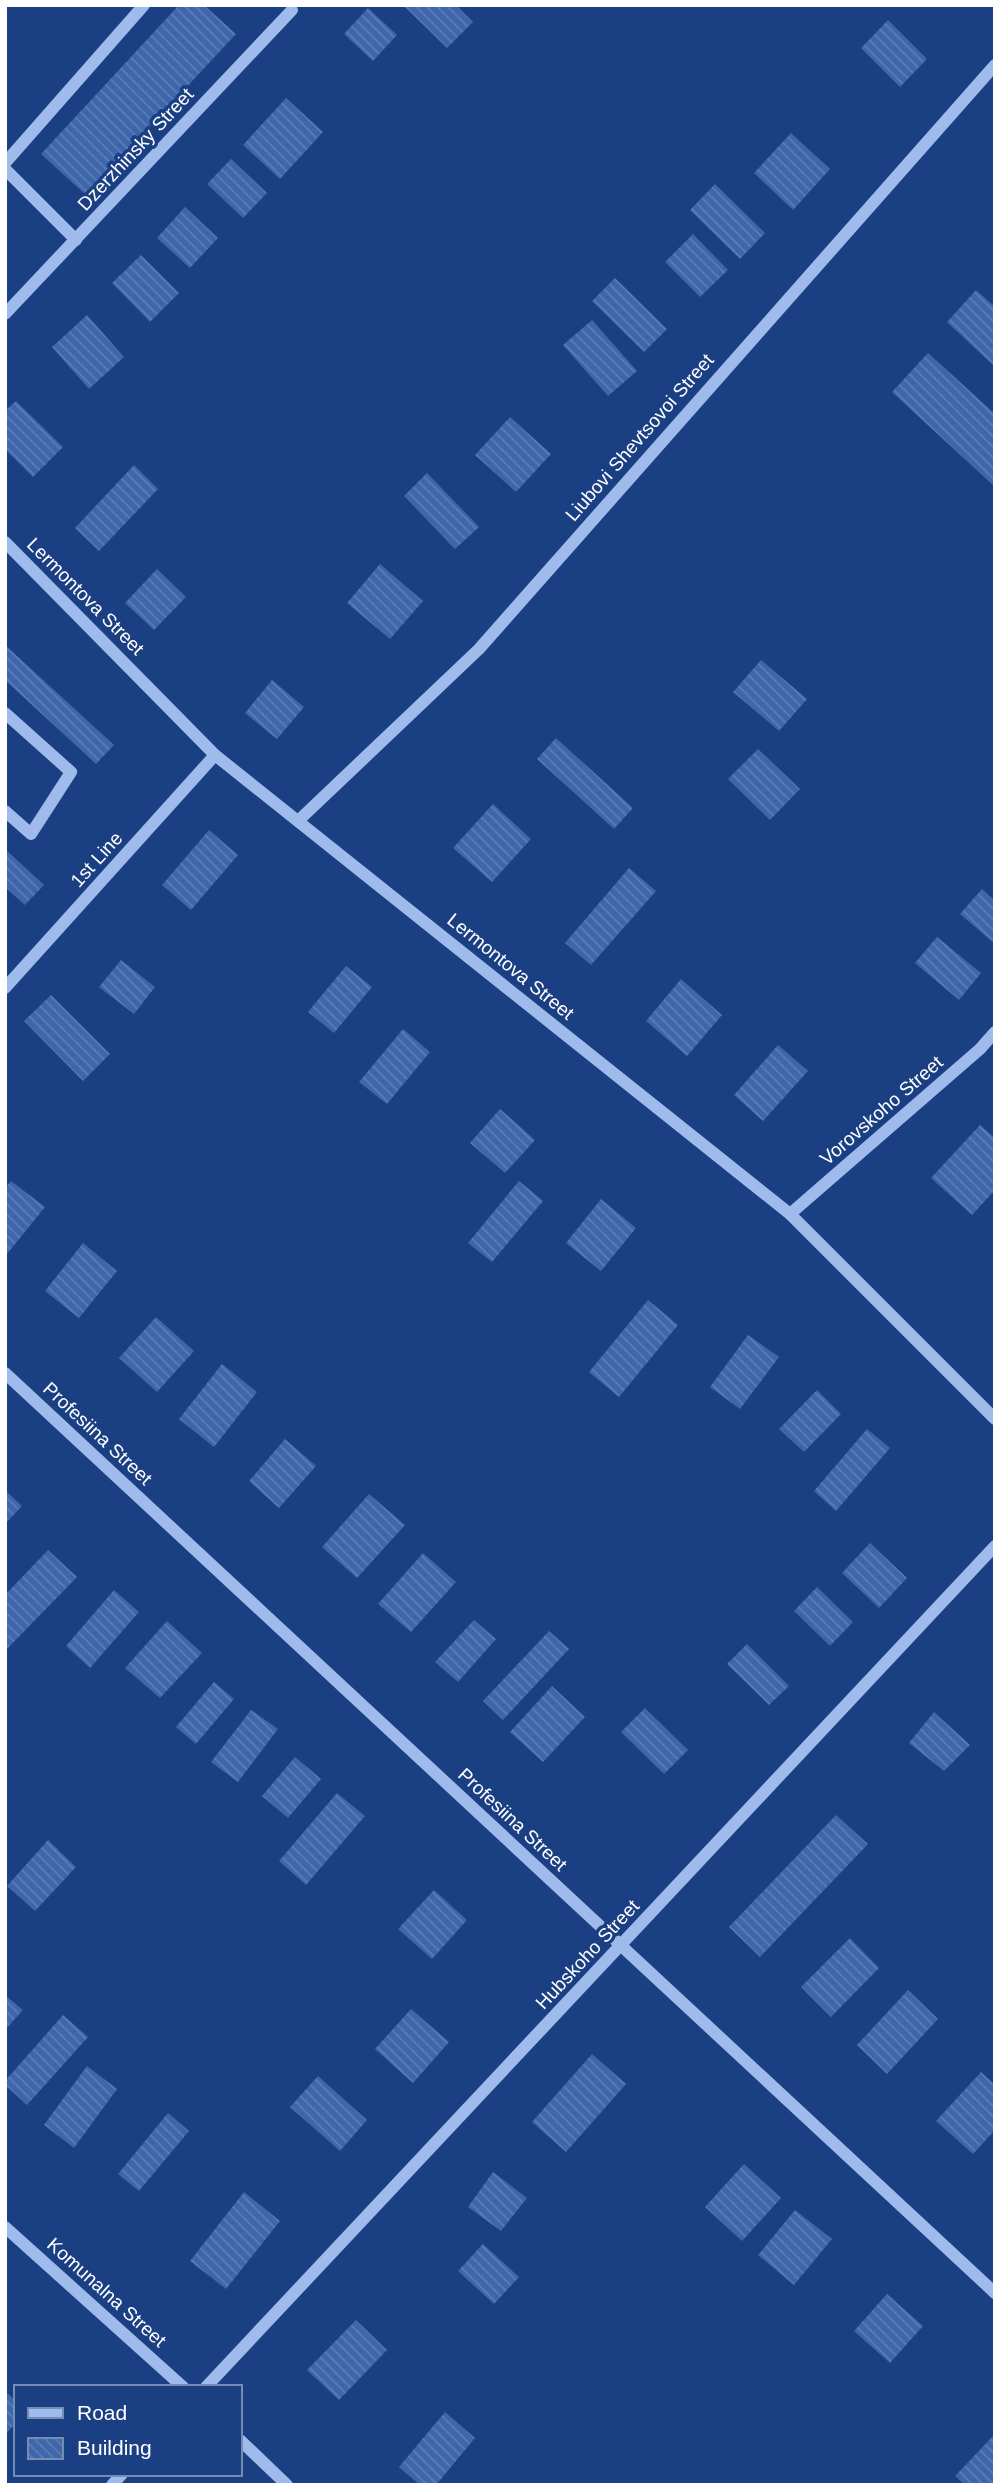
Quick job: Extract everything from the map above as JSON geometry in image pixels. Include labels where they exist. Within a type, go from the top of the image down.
[{"type":"street","points":[[5,163],[144,5]]},
{"type":"street","name":"Dzerzhinsky Street","points":[[5,314],[292,10]]},
{"type":"street","name":"Liubovi Shevtsovoi Street","points":[[298,821],[479,649],[995,65]]},
{"type":"street","points":[[5,169],[76,240]]},
{"type":"street","name":"Lermontova Street","points":[[5,542],[215,755],[790,1214],[995,1419]]},
{"type":"street","points":[[5,713],[71,772],[31,834],[5,811]]},
{"type":"street","name":"1st Line","points":[[5,988],[215,755]]},
{"type":"street","name":"Vorovskoho Street","points":[[790,1214],[980,1049],[995,1032]]},
{"type":"street","name":"Profesiina Street","points":[[5,1373],[995,2293]]},
{"type":"street","name":"Hubskoho Street","points":[[208,2385],[995,1546]]},
{"type":"street","name":"Komunalna Street","points":[[5,2227],[181,2385]]},
{"type":"street","points":[[242,2442],[287,2485]]},
{"type":"building","points":[[179,5],[204,5],[236,34],[86,195],[41,154]]},
{"type":"building","points":[[403,5],[456,5],[473,22],[447,48]]},
{"type":"building","points":[[368,8],[397,35],[373,61],[344,34]]},
{"type":"building","points":[[888,20],[927,59],[900,87],[861,48]]},
{"type":"building","points":[[286,98],[323,132],[280,179],[243,145]]},
{"type":"building","points":[[791,133],[830,169],[793,210],[754,173]]},
{"type":"building","points":[[231,159],[267,193],[243,218],[207,184]]},
{"type":"building","points":[[715,184],[765,233],[740,259],[690,210]]},
{"type":"building","points":[[185,207],[218,238],[190,268],[157,238]]},
{"type":"building","points":[[693,234],[728,270],[700,297],[665,262]]},
{"type":"building","points":[[141,255],[179,293],[150,322],[112,283]]},
{"type":"building","points":[[615,278],[667,329],[644,352],[592,301]]},
{"type":"building","points":[[976,290],[995,307],[995,367],[947,322]]},
{"type":"building","points":[[87,315],[124,357],[89,389],[52,347]]},
{"type":"building","points":[[592,320],[637,371],[608,396],[563,345]]},
{"type":"building","points":[[928,353],[995,414],[995,487],[892,392]]},
{"type":"building","points":[[16,401],[63,447],[33,477],[5,449],[5,411]]},
{"type":"building","points":[[510,417],[551,454],[516,492],[475,455]]},
{"type":"building","points":[[134,465],[158,489],[99,551],[75,528]]},
{"type":"building","points":[[427,473],[479,527],[455,549],[404,496]]},
{"type":"building","points":[[380,564],[423,601],[390,639],[347,603]]},
{"type":"building","points":[[157,569],[186,597],[154,630],[125,603]]},
{"type":"building","points":[[5,645],[114,745],[96,764],[5,680]]},
{"type":"building","points":[[761,660],[807,699],[779,731],[733,692]]},
{"type":"building","points":[[272,680],[304,707],[277,739],[245,713]]},
{"type":"building","points":[[556,738],[633,808],[614,829],[537,759]]},
{"type":"building","points":[[758,749],[800,789],[770,820],[728,779]]},
{"type":"building","points":[[493,804],[531,839],[492,882],[453,848]]},
{"type":"building","points":[[209,830],[238,855],[191,910],[162,885]]},
{"type":"building","points":[[5,849],[44,885],[25,905],[5,887]]},
{"type":"building","points":[[629,868],[656,891],[591,965],[565,943]]},
{"type":"building","points":[[982,889],[995,901],[995,944],[960,914]]},
{"type":"building","points":[[937,937],[981,973],[959,1000],[915,963]]},
{"type":"building","points":[[121,960],[155,987],[134,1014],[99,987]]},
{"type":"building","points":[[346,966],[372,987],[334,1033],[308,1012]]},
{"type":"building","points":[[681,979],[722,1015],[687,1056],[646,1021]]},
{"type":"building","points":[[51,995],[110,1054],[83,1081],[24,1021]]},
{"type":"building","points":[[403,1029],[430,1052],[387,1104],[359,1082]]},
{"type":"building","points":[[778,1045],[808,1071],[763,1121],[734,1095]]},
{"type":"building","points":[[500,1109],[535,1140],[505,1173],[470,1143]]},
{"type":"building","points":[[980,1125],[995,1138],[995,1190],[972,1215],[931,1178]]},
{"type":"building","points":[[11,1181],[45,1207],[7,1254],[5,1188]]},
{"type":"building","points":[[519,1181],[543,1201],[492,1262],[468,1243]]},
{"type":"building","points":[[601,1199],[636,1228],[601,1271],[566,1243]]},
{"type":"building","points":[[83,1243],[117,1271],[79,1318],[45,1291]]},
{"type":"building","points":[[648,1300],[678,1325],[619,1397],[589,1372]]},
{"type":"building","points":[[156,1317],[194,1351],[157,1392],[119,1358]]},
{"type":"building","points":[[748,1335],[779,1357],[740,1409],[710,1387]]},
{"type":"building","points":[[222,1364],[257,1392],[214,1447],[179,1419]]},
{"type":"building","points":[[817,1390],[841,1414],[804,1452],[779,1429]]},
{"type":"building","points":[[867,1429],[890,1448],[836,1511],[814,1491]]},
{"type":"building","points":[[285,1439],[316,1466],[279,1508],[249,1481]]},
{"type":"building","points":[[5,1490],[22,1506],[5,1524]]},
{"type":"building","points":[[369,1494],[405,1525],[357,1578],[322,1547]]},
{"type":"building","points":[[870,1543],[907,1578],[879,1608],[842,1573]]},
{"type":"building","points":[[48,1550],[77,1577],[5,1651],[5,1595]]},
{"type":"building","points":[[423,1553],[456,1582],[411,1632],[378,1604]]},
{"type":"building","points":[[817,1587],[853,1622],[830,1646],[794,1611]]},
{"type":"building","points":[[114,1590],[139,1612],[90,1668],[66,1646]]},
{"type":"building","points":[[474,1620],[496,1639],[458,1682],[435,1662]]},
{"type":"building","points":[[167,1621],[202,1653],[160,1698],[125,1668]]},
{"type":"building","points":[[549,1631],[569,1649],[503,1720],[483,1701]]},
{"type":"building","points":[[747,1644],[789,1686],[769,1705],[727,1664]]},
{"type":"building","points":[[214,1682],[234,1699],[196,1744],[176,1727]]},
{"type":"building","points":[[552,1686],[585,1717],[543,1762],[510,1732]]},
{"type":"building","points":[[645,1708],[688,1750],[664,1774],[621,1732]]},
{"type":"building","points":[[251,1710],[278,1729],[238,1782],[211,1762]]},
{"type":"building","points":[[934,1712],[970,1745],[944,1771],[909,1743]]},
{"type":"building","points":[[295,1757],[321,1779],[288,1818],[262,1796]]},
{"type":"building","points":[[337,1793],[365,1816],[306,1885],[279,1861]]},
{"type":"building","points":[[836,1815],[868,1844],[760,1957],[729,1927]]},
{"type":"building","points":[[48,1840],[76,1867],[35,1911],[7,1886]]},
{"type":"building","points":[[434,1890],[467,1920],[432,1959],[398,1929]]},
{"type":"building","points":[[850,1938],[879,1968],[831,2017],[801,1987]]},
{"type":"building","points":[[908,1990],[938,2019],[887,2074],[857,2045]]},
{"type":"building","points":[[5,1995],[23,2010],[5,2030]]},
{"type":"building","points":[[411,2009],[449,2042],[413,2083],[375,2049]]},
{"type":"building","points":[[63,2015],[88,2037],[27,2105],[5,2085],[5,2081]]},
{"type":"building","points":[[592,2054],[626,2084],[566,2152],[532,2122]]},
{"type":"building","points":[[87,2066],[117,2089],[74,2148],[44,2125]]},
{"type":"building","points":[[981,2072],[995,2085],[995,2130],[973,2154],[936,2121]]},
{"type":"building","points":[[318,2076],[367,2120],[340,2151],[290,2107]]},
{"type":"building","points":[[168,2113],[189,2131],[139,2191],[118,2174]]},
{"type":"building","points":[[744,2164],[781,2198],[742,2241],[705,2207]]},
{"type":"building","points":[[493,2172],[527,2198],[501,2231],[468,2207]]},
{"type":"building","points":[[244,2192],[280,2221],[226,2289],[190,2261]]},
{"type":"building","points":[[795,2210],[832,2239],[794,2285],[758,2255]]},
{"type":"building","points":[[483,2244],[519,2277],[494,2304],[458,2271]]},
{"type":"building","points":[[887,2294],[923,2326],[890,2363],[854,2331]]},
{"type":"building","points":[[356,2320],[387,2350],[339,2400],[307,2370]]},
{"type":"building","points":[[5,2391],[14,2399],[14,2425],[5,2435]]},
{"type":"building","points":[[445,2412],[475,2438],[436,2485],[420,2485],[399,2467]]},
{"type":"building","points":[[995,2434],[995,2485],[965,2485],[955,2476]]}]
